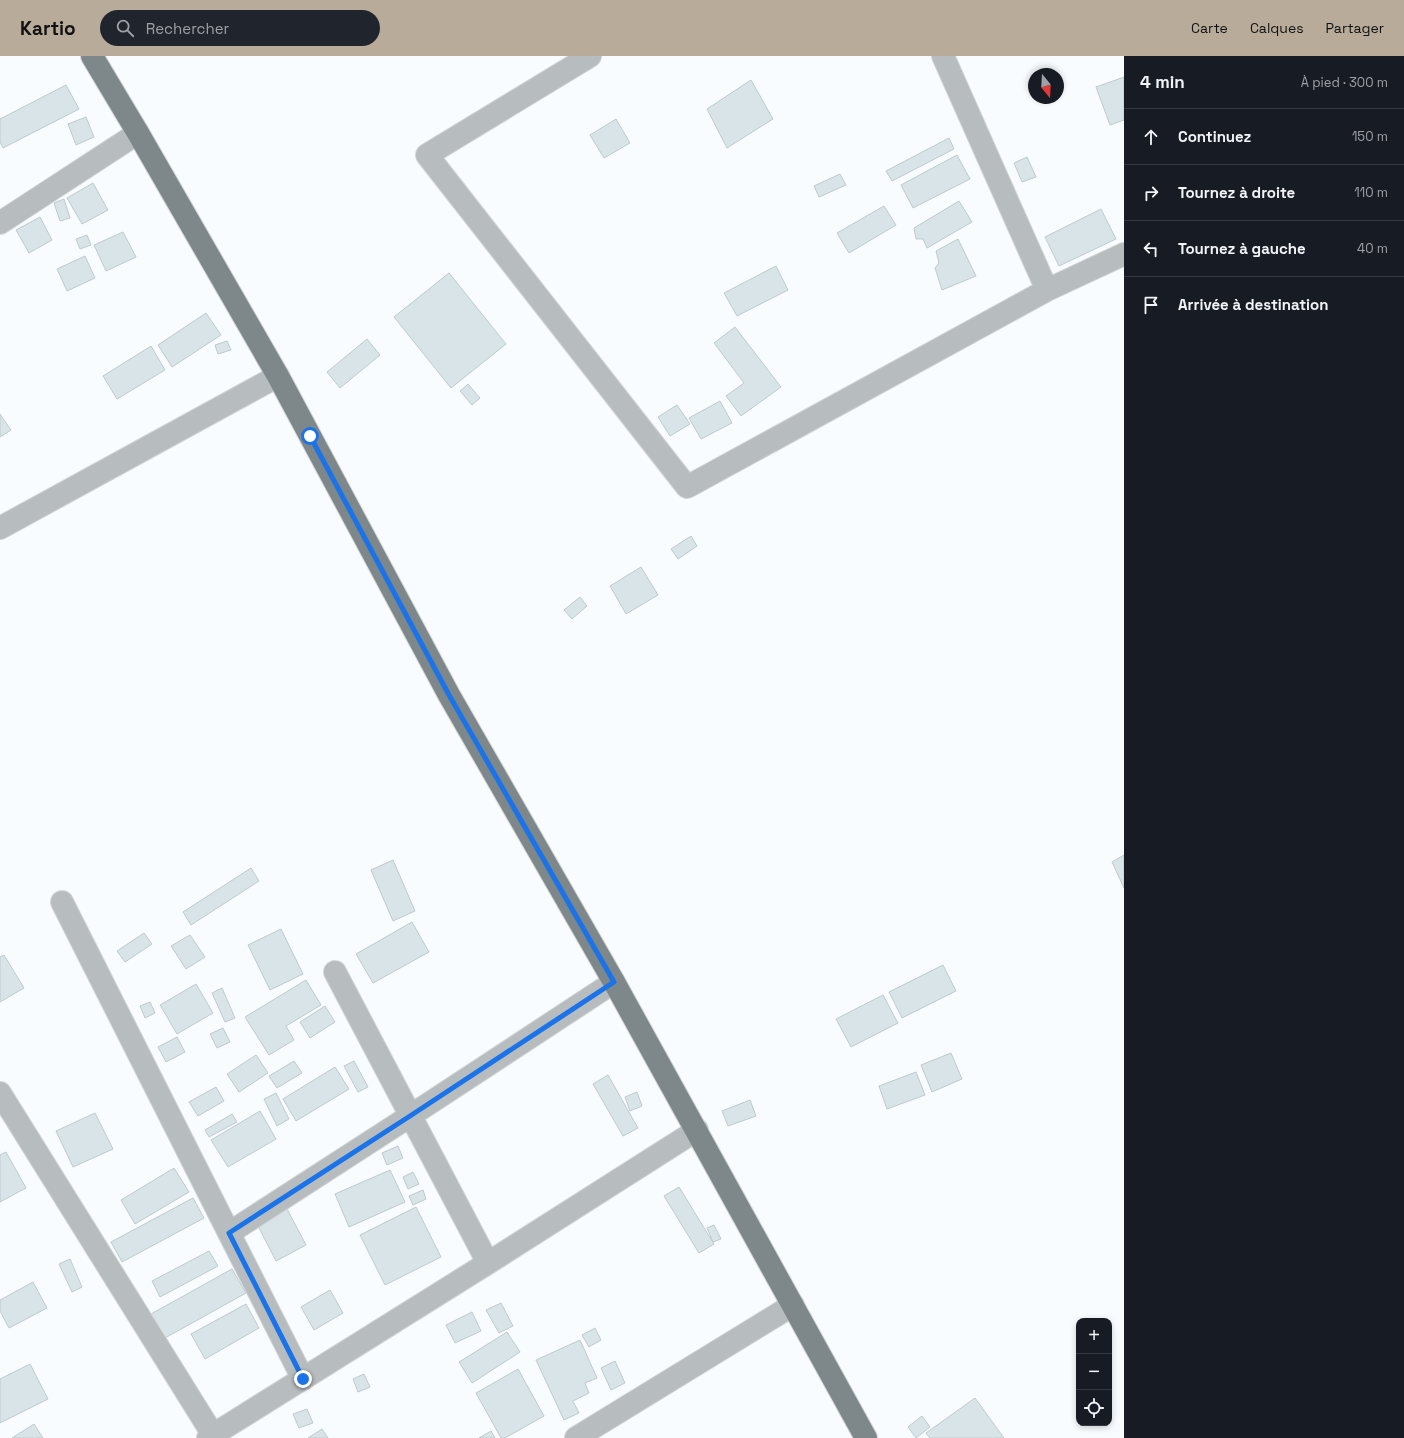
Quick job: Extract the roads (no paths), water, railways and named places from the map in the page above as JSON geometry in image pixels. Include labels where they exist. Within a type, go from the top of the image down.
[{"type":"main road","points":[[92,56],[278,376],[449,695],[614,982],[866,1438]]},
{"type":"street","points":[[590,56],[427,155],[687,486],[1047,290],[1124,254]]},
{"type":"street","points":[[943,56],[1047,290]]},
{"type":"street","points":[[0,223],[138,133]]},
{"type":"street","points":[[0,528],[278,376]]},
{"type":"street","points":[[62,902],[303,1379]]},
{"type":"street","points":[[335,972],[488,1263]]},
{"type":"street","points":[[229,1233],[614,982]]},
{"type":"street","points":[[0,1093],[212,1437],[697,1130]]},
{"type":"street","points":[[576,1438],[793,1305]]}]
